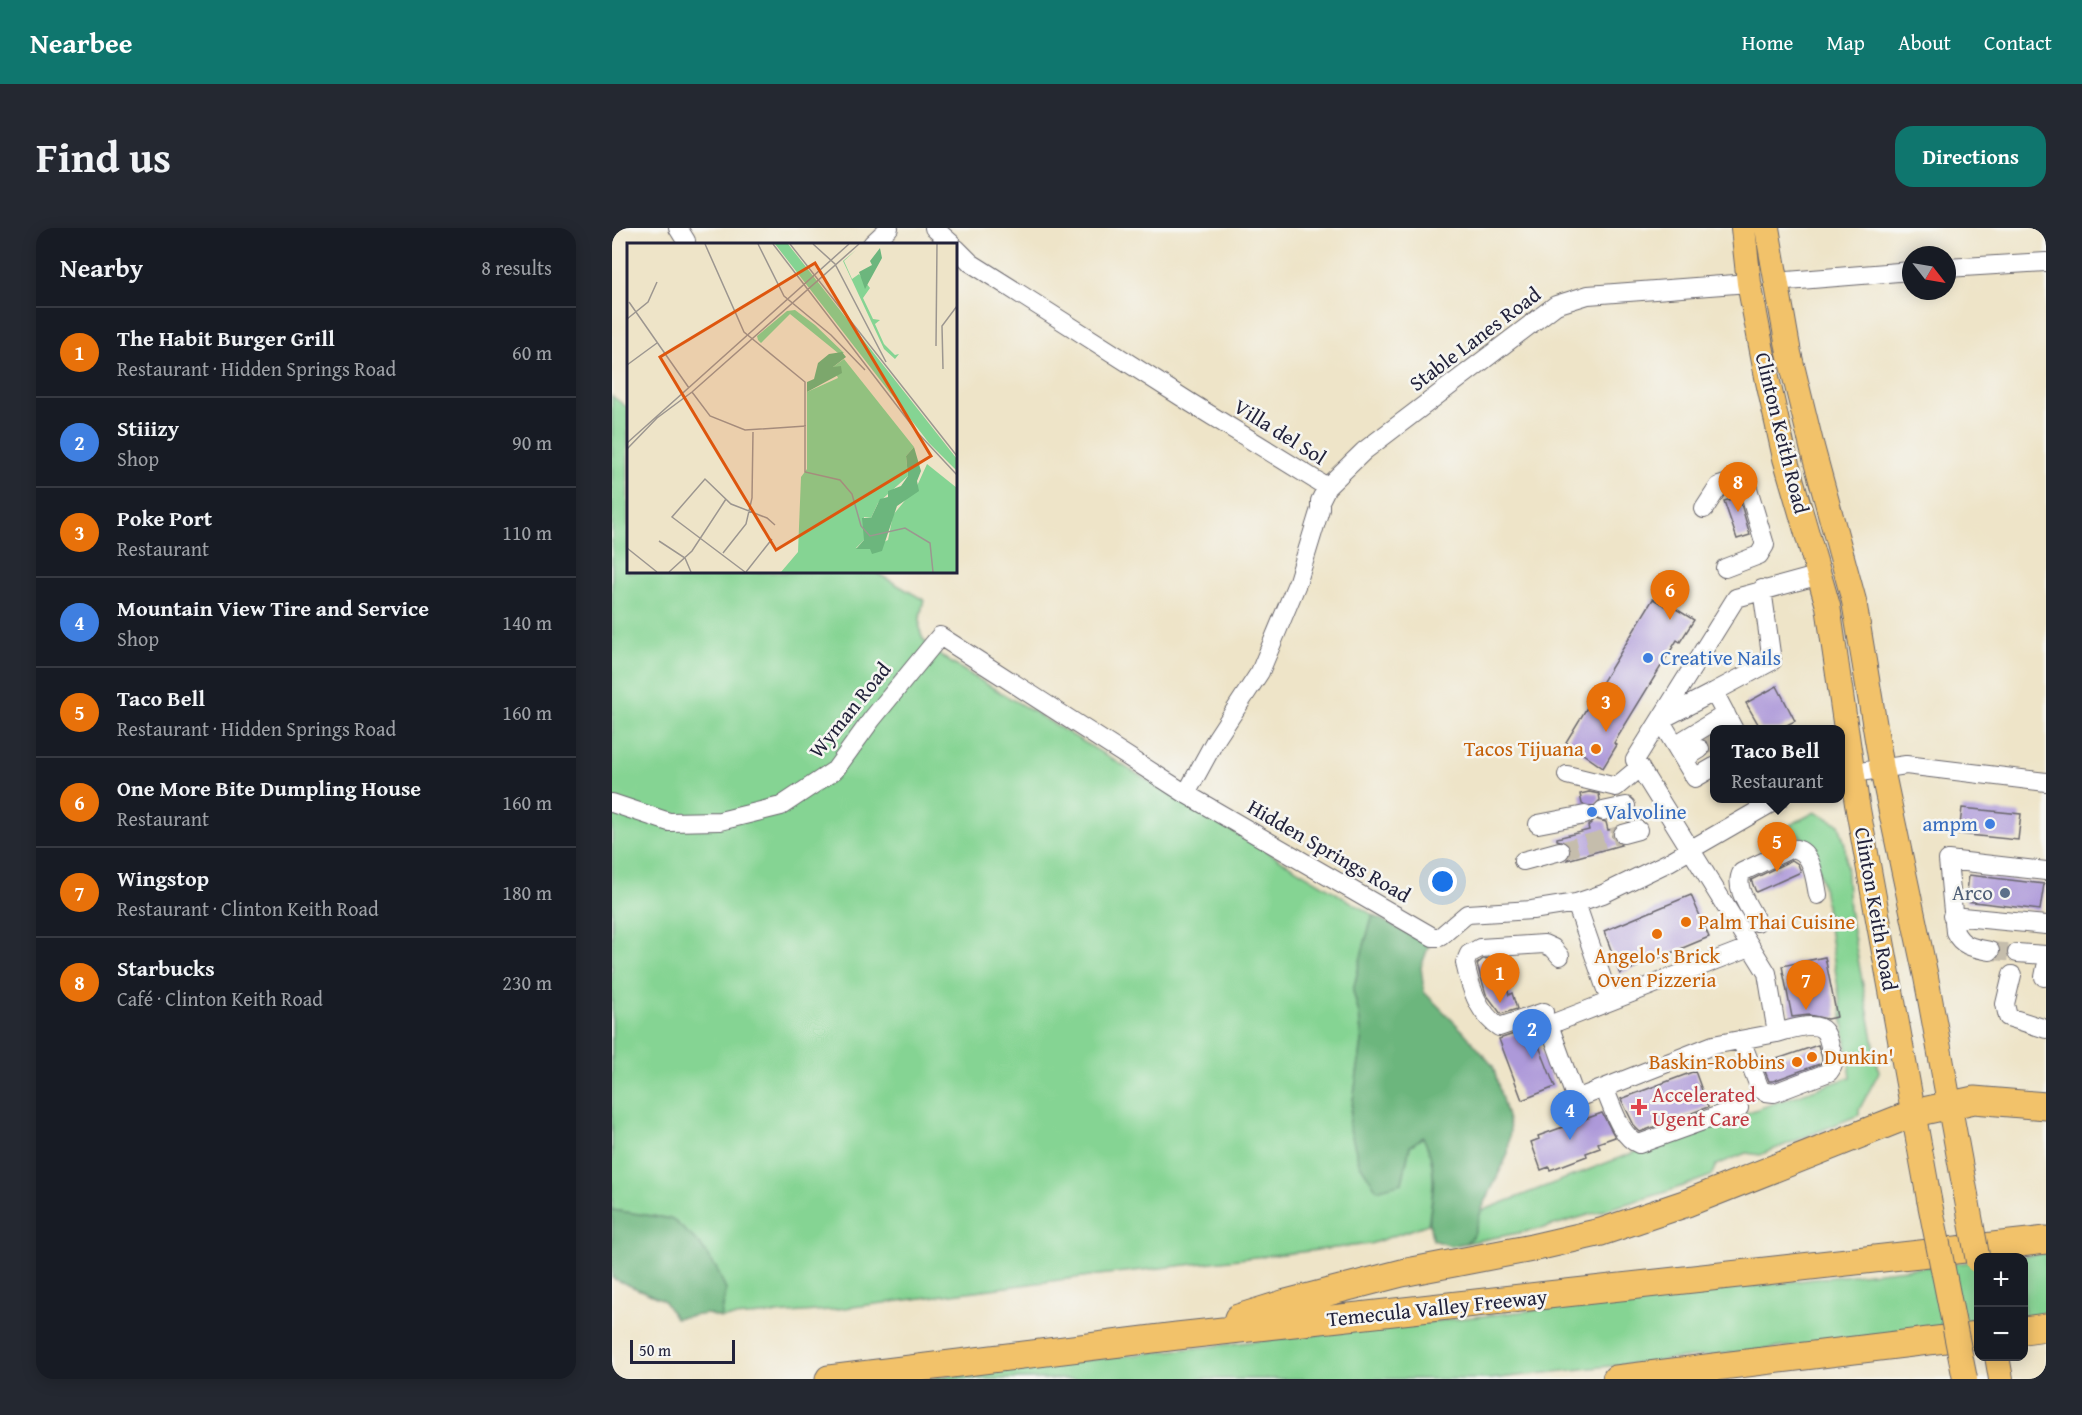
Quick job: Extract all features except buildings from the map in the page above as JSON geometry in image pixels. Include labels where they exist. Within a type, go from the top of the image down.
[{"type":"highway","points":[[1177,1336],[1286,1303],[1402,1273],[1601,1232],[1687,1203],[1914,1113],[1974,1100],[2046,1106]]},
{"type":"highway","name":"Temecula Valley Freeway","points":[[829,1379],[1177,1336],[2046,1240]]},
{"type":"highway","points":[[2028,1329],[2046,1327]]},
{"type":"highway","points":[[1616,1379],[1974,1335]]},
{"type":"main road","name":"Clinton Keith Road","points":[[1743,228],[1749,283],[1785,458],[1828,606],[1841,725]]},
{"type":"main road","points":[[1755,228],[1758,259],[1763,272],[1770,281],[1775,282]]},
{"type":"main road","name":"Clinton Keith Road","points":[[1767,228],[1789,353],[1854,601],[1882,769],[1951,1105],[1977,1253]]},
{"type":"main road","points":[[1749,283],[1761,290],[1781,384],[1797,433],[1812,447]]},
{"type":"main road","name":"Clinton Keith Road","points":[[1846,774],[1965,1379]]},
{"type":"main road","points":[[1998,1361],[2001,1379]]},
{"type":"street","points":[[873,243],[889,228]]},
{"type":"street","points":[[934,228],[951,243]]},
{"type":"street","name":"Villa del Sol","points":[[957,249],[971,263],[1327,487],[1320,501],[1320,508],[1298,580],[1260,672],[1216,739],[1186,794]]},
{"type":"street","points":[[1956,267],[2046,262]]},
{"type":"street","points":[[1775,282],[1902,272]]},
{"type":"street","name":"Stable Lanes Road","points":[[1327,487],[1364,451],[1556,305],[1588,295],[1749,283]]},
{"type":"street","points":[[1704,509],[1719,486],[1738,480],[1747,485],[1765,545],[1759,555],[1725,568]]},
{"type":"street","points":[[1777,1033],[1767,973],[1635,760],[1736,598],[1762,589],[1820,575]]},
{"type":"street","points":[[1660,720],[1772,661],[1762,589]]},
{"type":"street","name":"Hidden Springs Road","points":[[940,636],[1186,794],[1433,938],[1440,937],[1467,914],[1532,910],[1576,903],[1633,881],[1771,803]]},
{"type":"street","name":"Wyman Road","points":[[612,803],[669,822],[720,821],[781,806],[835,770],[872,719],[940,636]]},
{"type":"street","points":[[1714,692],[1730,722]]},
{"type":"street","points":[[1660,720],[1695,778],[1710,769]]},
{"type":"street","points":[[1679,752],[1710,734]]},
{"type":"street","points":[[1679,752],[1700,749]]},
{"type":"street","points":[[1846,774],[1910,766],[2046,782]]},
{"type":"street","points":[[1567,775],[1616,787],[1640,767]]},
{"type":"street","points":[[1538,824],[1626,806]]},
{"type":"street","points":[[1757,922],[1740,890],[1739,876],[1742,872],[1790,849],[1804,852],[1814,873],[1818,895]]},
{"type":"street","points":[[1523,861],[1560,850]]},
{"type":"street","points":[[1990,951],[1967,946],[1954,932],[1948,860],[2046,871]]},
{"type":"street","points":[[1576,903],[1610,1001]]},
{"type":"street","points":[[1952,916],[2046,925]]},
{"type":"street","points":[[1544,1012],[1499,1027],[1490,1021],[1480,1006],[1465,963],[1469,954],[1480,948],[1544,944],[1553,948],[1560,956]]},
{"type":"street","points":[[1742,1040],[1760,1089],[1766,1092],[1774,1093],[1829,1072],[1833,1066],[1834,1057],[1825,1032],[1813,1026],[1713,1045],[1576,1099],[1549,1025],[1750,947]]},
{"type":"street","points":[[2017,953],[2046,955]]},
{"type":"street","points":[[2012,975],[2005,1004],[2008,1017],[2046,1029]]},
{"type":"street","points":[[1604,1088],[1629,1138],[1639,1144],[1739,1108]]},
{"type":"green space","points":[[612,396],[627,407],[627,573],[877,573],[924,600],[920,632],[927,644],[953,664],[1373,915],[1353,991],[1359,1014],[1362,1042],[1349,1126],[1402,1183],[1410,1146],[1423,1137],[1431,1158],[1433,1180],[1428,1224],[1370,1244],[1090,1276],[830,1310],[721,1318],[726,1290],[672,1219],[612,1210]]},
{"type":"green space","points":[[1815,812],[1839,824],[1845,845],[1849,910],[1879,1072],[1859,1110],[1859,1115],[1760,1155],[1746,1153],[1716,1165],[1711,1176],[1666,1192],[1544,1228],[1466,1243],[1474,1234],[1481,1211],[1661,1142],[1851,1077],[1823,886],[1812,844],[1796,834],[1790,825]]},
{"type":"green space","points":[[1373,915],[1429,945],[1421,967],[1424,992],[1463,1031],[1493,1066],[1510,1128],[1508,1154],[1481,1211],[1474,1234],[1466,1243],[1451,1246],[1433,1240],[1430,1220],[1433,1169],[1423,1137],[1410,1146],[1402,1183],[1377,1190],[1359,1163],[1349,1126],[1362,1042],[1359,1014],[1353,991]]},
{"type":"green space","points":[[612,1210],[672,1219],[699,1243],[717,1269],[726,1290],[721,1318],[707,1314],[675,1318],[663,1300],[612,1278]]},
{"type":"green space","points":[[2046,1253],[2046,1318],[2028,1320],[2028,1255]]},
{"type":"green space","points":[[1974,1261],[1974,1326],[1491,1379],[916,1379]]},
{"type":"tunnel","points":[[1700,749],[1710,743]]},
{"type":"tunnel","points":[[1560,851],[1623,834]]},
{"type":"tunnel","points":[[1990,951],[2017,953]]},
{"type":"place","name":"Starbucks","points":[[1738,512]]},
{"type":"place","name":"One More Bite Dumpling House","points":[[1670,620]]},
{"type":"place","name":"Creative Nails","points":[[1648,658]]},
{"type":"place","name":"Poke Port","points":[[1606,732]]},
{"type":"place","name":"Tacos Tijuana","points":[[1596,749]]},
{"type":"place","name":"Valvoline","points":[[1592,812]]},
{"type":"place","name":"ampm","points":[[1990,824]]},
{"type":"place","name":"Taco Bell","points":[[1777,872]]},
{"type":"place","name":"Arco","points":[[2005,893]]},
{"type":"place","name":"Palm Thai Cuisine","points":[[1686,922]]},
{"type":"place","name":"Angelo's Brick Oven Pizzeria","points":[[1657,934]]},
{"type":"place","name":"The Habit Burger Grill","points":[[1500,1003]]},
{"type":"place","name":"Wingstop","points":[[1806,1010]]},
{"type":"place","name":"Dunkin'","points":[[1812,1057]]},
{"type":"place","name":"Stiiizy","points":[[1532,1059]]},
{"type":"place","name":"Baskin-Robbins","points":[[1797,1062]]},
{"type":"place","name":"Accelerated Ugent Care","points":[[1639,1107]]},
{"type":"place","name":"Mountain View Tire and Service","points":[[1570,1140]]}]
